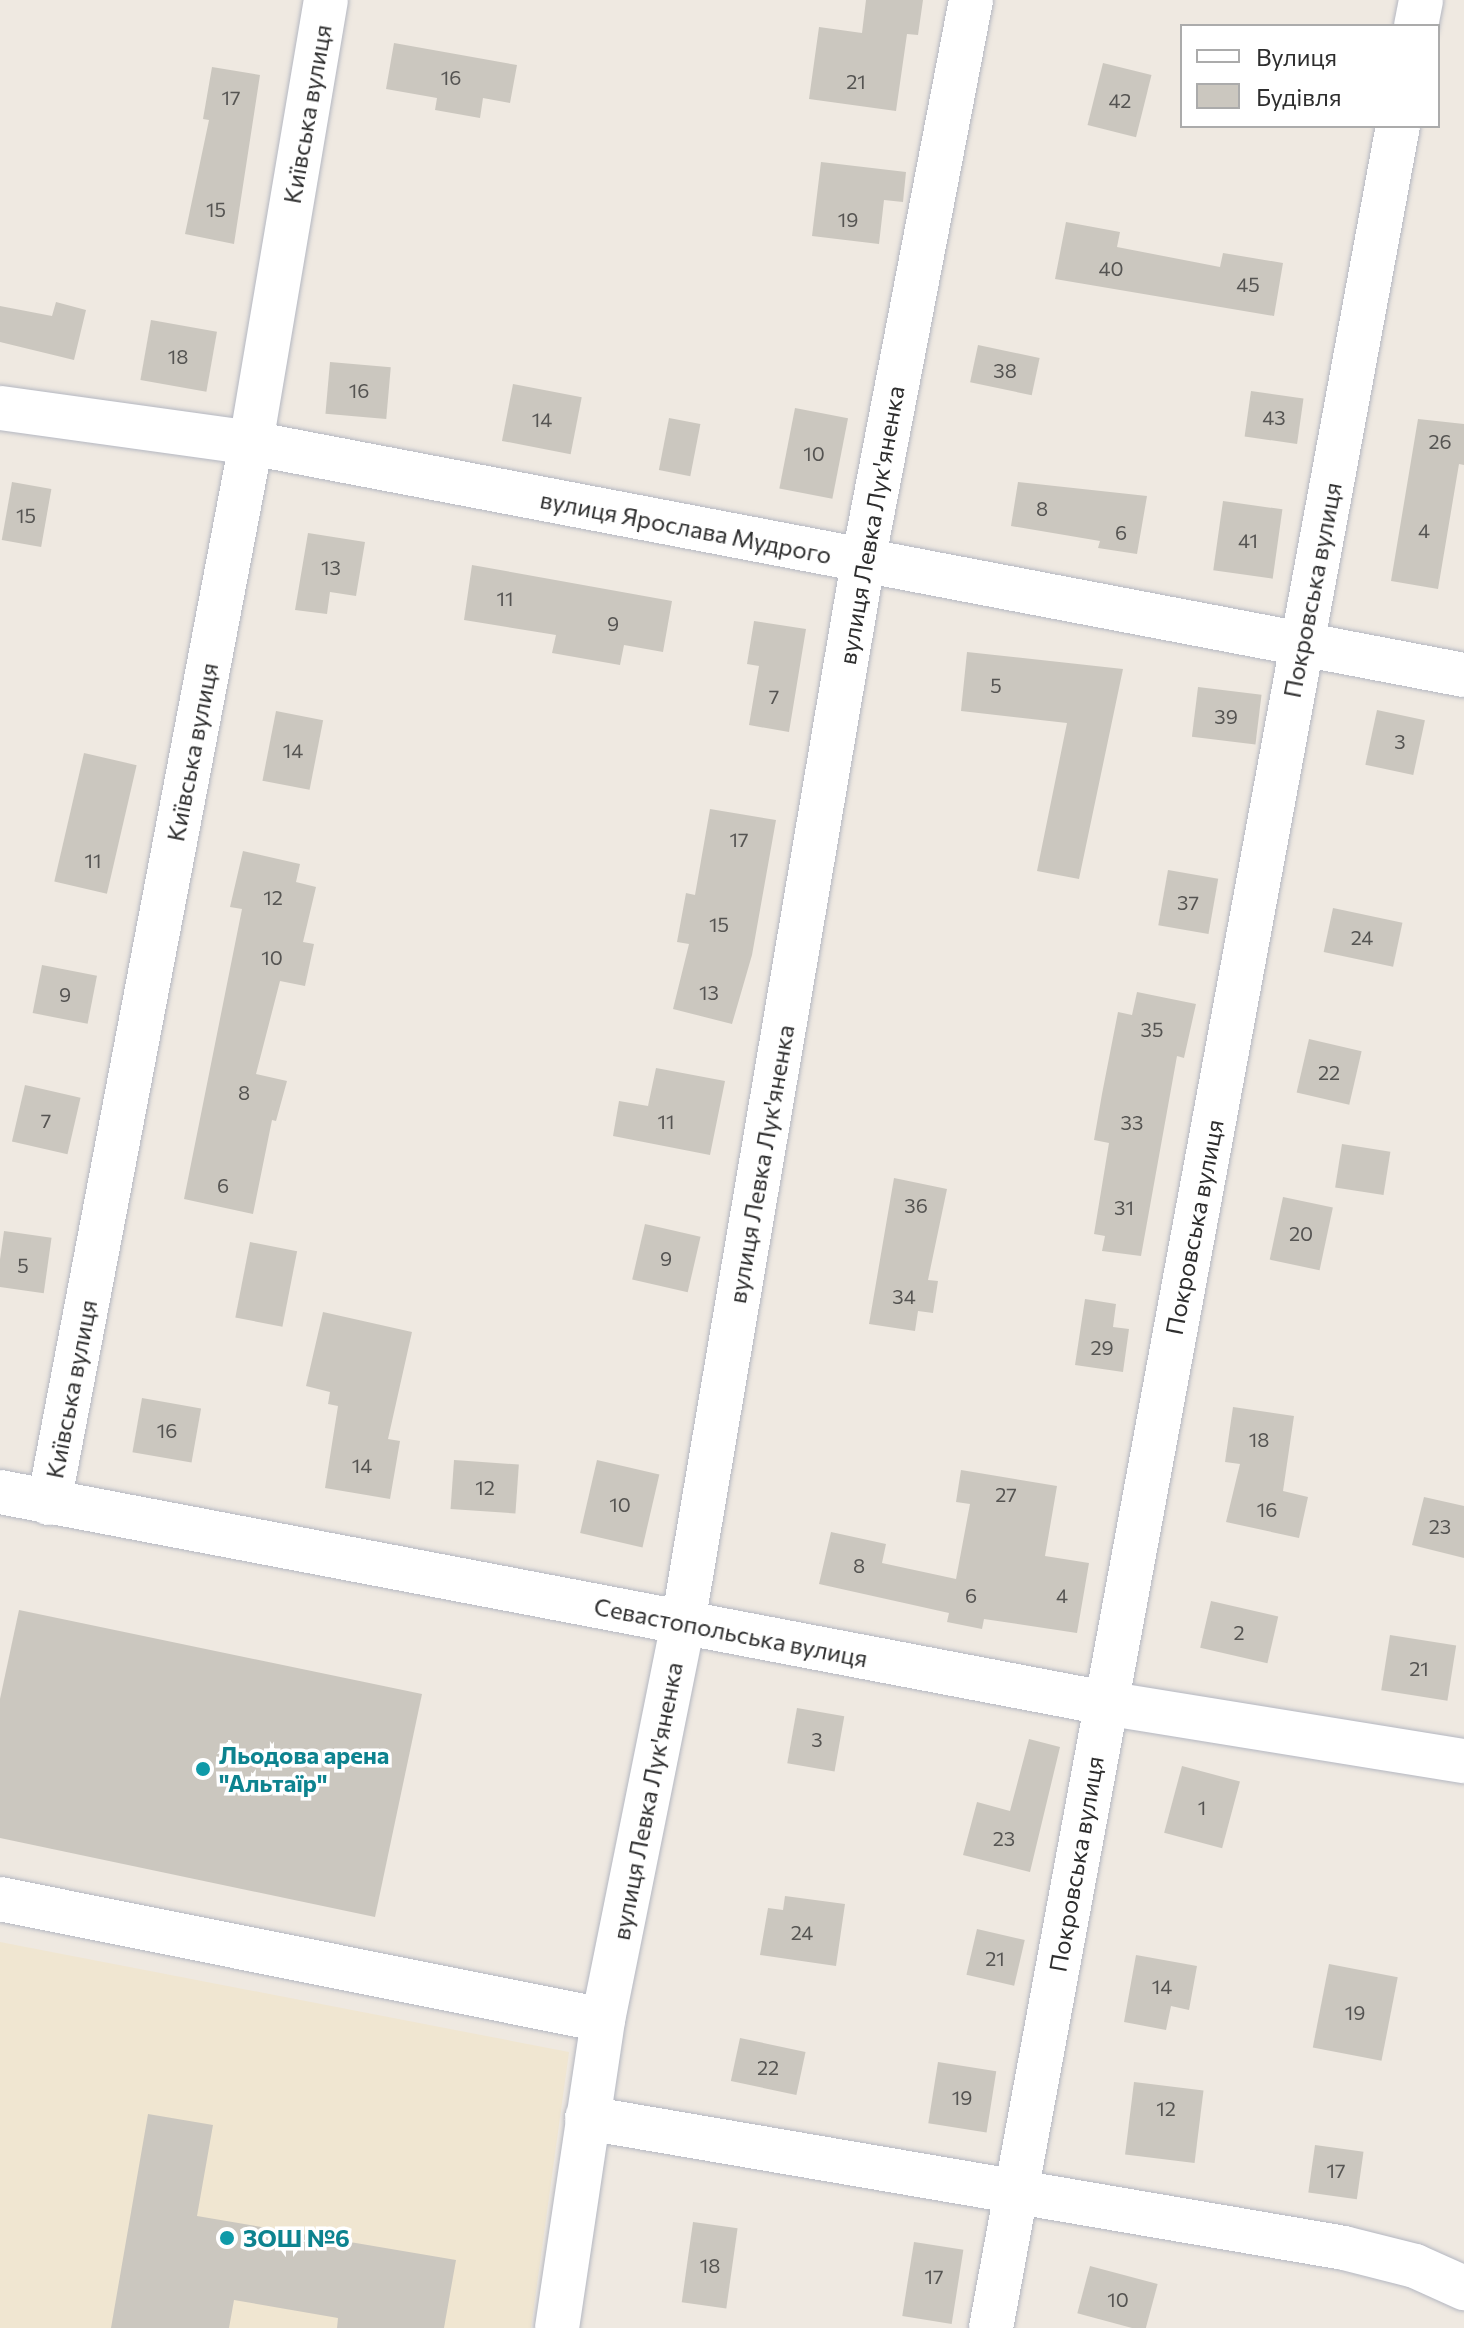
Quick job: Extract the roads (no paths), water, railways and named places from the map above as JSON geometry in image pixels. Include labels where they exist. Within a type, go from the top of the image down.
[{"type":"street","name":"Київська вулиця","points":[[49,1503],[251,443],[326,0]]},
{"type":"street","name":"вулиця Левка Лук'яненка","points":[[557,2328],[603,2020],[683,1623],[863,562],[971,0]]},
{"type":"street","points":[[1416,24],[1421,0]]},
{"type":"street","name":"Покровська вулиця","points":[[991,2328],[1398,128]]},
{"type":"street","name":"вулиця Ярослава Мудрого","points":[[0,408],[251,443],[1464,675]]},
{"type":"street","name":"Севастопольська вулиця","points":[[0,1492],[1105,1703],[1464,1761]]},
{"type":"street","points":[[0,1899],[603,2020]]},
{"type":"street","points":[[587,2118],[1344,2248],[1415,2266],[1464,2288]]},
{"type":"place","name":"Льодова арена \"Альтаїр\"","points":[[203,1769]]},
{"type":"place","name":"ЗОШ №6","points":[[227,2238]]}]
